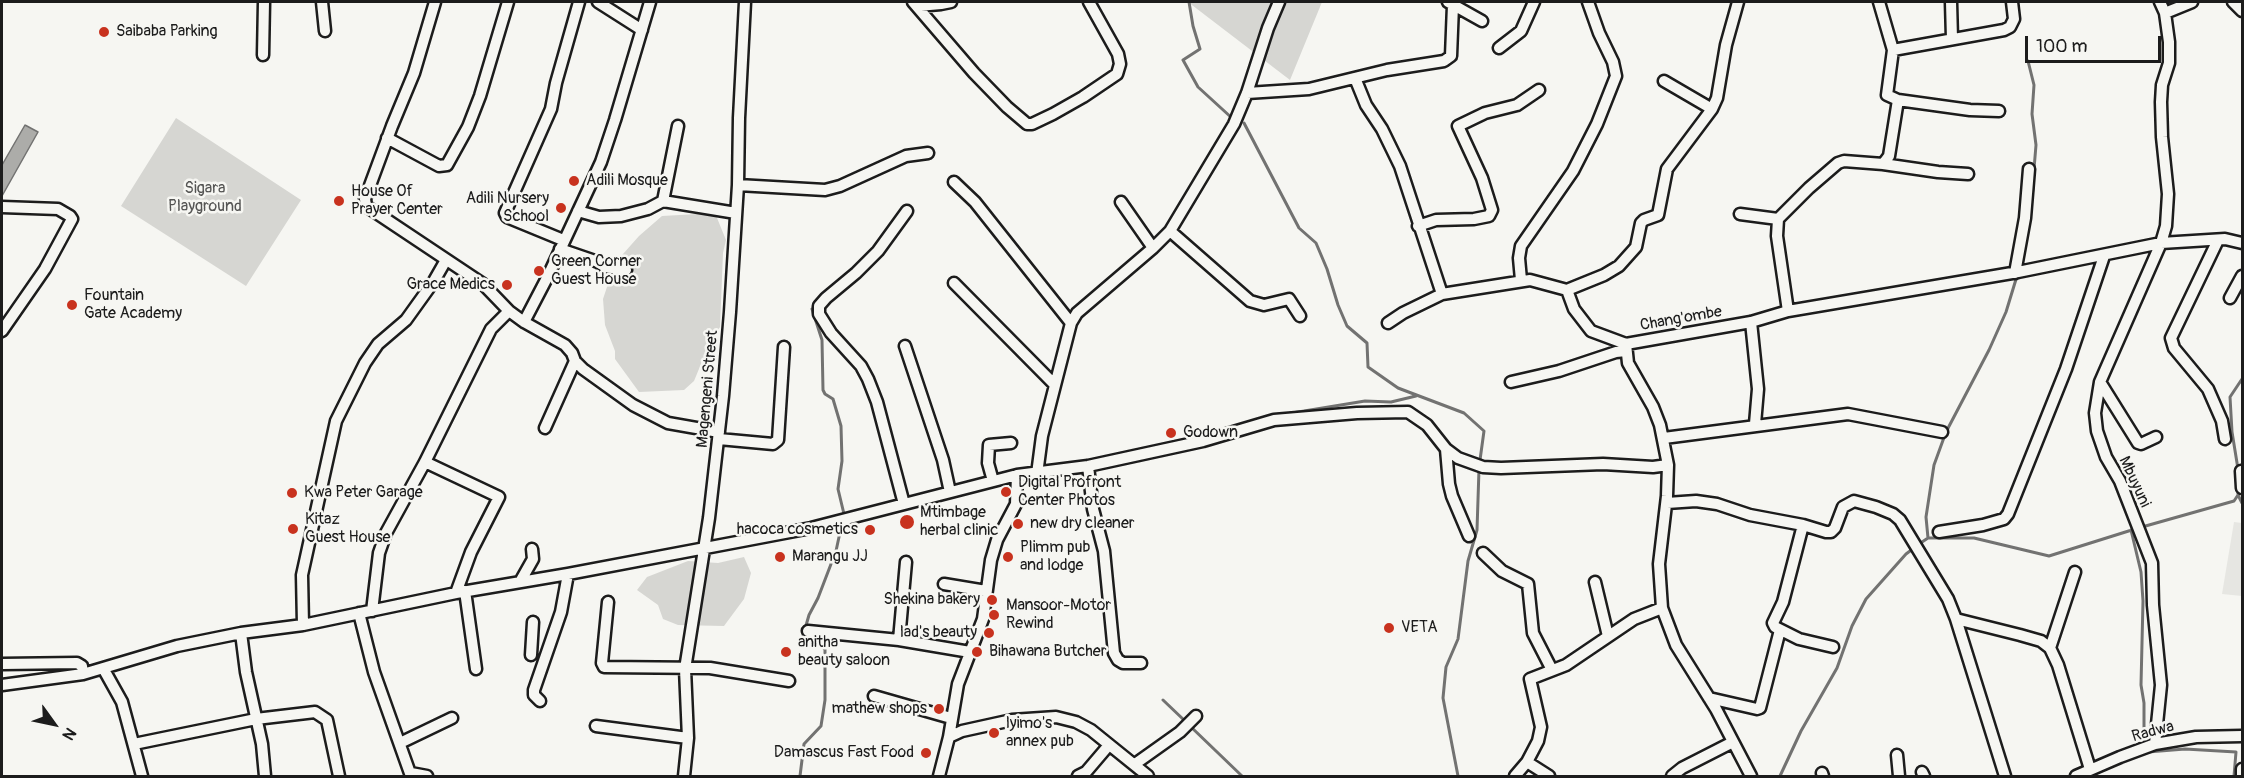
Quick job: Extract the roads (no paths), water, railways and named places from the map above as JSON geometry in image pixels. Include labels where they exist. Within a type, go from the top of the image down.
[{"type":"street","points":[[263,55],[264,2]]},
{"type":"street","points":[[322,2],[324,31]]},
{"type":"street","points":[[435,2],[414,73],[364,199],[366,206],[483,284],[509,311],[565,345],[572,352],[575,361],[600,382],[657,418],[719,435],[773,444],[778,440],[784,347]]},
{"type":"street","points":[[387,138],[439,166],[447,165],[468,127],[480,96],[508,2]]},
{"type":"street","points":[[579,2],[551,109],[505,213],[507,217],[605,267],[626,270]]},
{"type":"street","points":[[598,2],[642,30]]},
{"type":"street","points":[[524,322],[578,211],[609,139],[650,2]]},
{"type":"street","name":"Magengeni Street","points":[[684,777],[688,738],[685,669],[705,547],[719,435],[729,324],[738,184],[745,2]]},
{"type":"street","points":[[915,4],[951,2]]},
{"type":"street","points":[[915,4],[1006,107],[1027,124],[1032,124],[1083,97],[1117,74],[1120,64],[1118,54],[1089,2]]},
{"type":"street","points":[[1037,474],[1041,435],[1071,322],[1077,313],[1154,248],[1170,231],[1234,124],[1279,2]]},
{"type":"street","points":[[1500,48],[1521,32],[1534,2]]},
{"type":"street","points":[[1521,280],[1519,258],[1521,246],[1573,171],[1606,103],[1616,76],[1613,62],[1588,2]]},
{"type":"street","points":[[1388,323],[1442,294],[1521,280],[1530,280],[1567,290],[1604,275],[1619,266],[1632,252],[1638,241],[1644,220],[1658,215],[1667,169],[1712,109],[1738,2]]},
{"type":"street","points":[[1879,2],[1893,50],[1887,95],[1898,100],[1970,110],[1999,111]]},
{"type":"street","points":[[1951,2],[1952,39]]},
{"type":"street","points":[[1893,50],[1984,35],[2010,27],[2014,19],[2012,2]]},
{"type":"street","name":"Mbuyuni","points":[[2155,744],[2160,685],[2152,563],[2120,481],[2106,457],[2097,431],[2095,413],[2100,382],[2161,243],[2168,211],[2161,122],[2162,85],[2169,63],[2169,53],[2165,13],[2160,2]]},
{"type":"street","points":[[2165,13],[2192,2]]},
{"type":"street","points":[[2233,2],[2242,10]]},
{"type":"street","points":[[1247,93],[1309,90],[1408,66],[1438,63],[1451,56],[1450,3]]},
{"type":"street","points":[[1450,3],[1482,21]]},
{"type":"street","points":[[1355,78],[1366,105],[1382,129],[1400,166],[1442,294]]},
{"type":"street","points":[[1664,81],[1712,109]]},
{"type":"street","points":[[1418,226],[1443,219],[1474,219],[1489,216],[1492,210],[1482,178],[1458,126],[1485,113],[1517,105],[1539,90]]},
{"type":"street","points":[[1883,164],[1889,156],[1893,140],[1898,100]]},
{"type":"street","points":[[663,201],[678,126]]},
{"type":"street","points":[[738,184],[825,190],[840,186],[906,156],[928,153]]},
{"type":"street","points":[[1788,311],[1778,236],[1778,219],[1838,163],[1883,164],[1968,174]]},
{"type":"street","points":[[2015,273],[2025,218],[2029,169]]},
{"type":"street","points":[[954,182],[975,202],[1071,322]]},
{"type":"street","points":[[578,211],[598,217],[615,217],[648,209],[663,201],[736,213]]},
{"type":"street","points":[[1121,202],[1154,248]]},
{"type":"street","points":[[2,207],[58,209],[72,219],[45,269],[2,332]]},
{"type":"street","points":[[904,504],[877,402],[868,379],[861,366],[831,333],[819,314],[819,306],[878,251],[907,211]]},
{"type":"street","points":[[1740,214],[1778,219]]},
{"type":"street","points":[[1170,231],[1250,301],[1264,305],[1287,299],[1300,316]]},
{"type":"street","name":"Chang'ombe","points":[[1751,777],[1709,698],[1676,645],[1662,608],[1659,564],[1668,465],[1664,438],[1653,407],[1628,363],[1626,348],[1751,322],[1788,311],[2015,273],[2161,243],[2225,239],[2242,243]]},
{"type":"street","points":[[2218,240],[2171,338],[2174,348],[2208,389],[2222,421],[2225,439]]},
{"type":"street","points":[[1939,532],[1983,525],[2004,519],[2008,514],[2066,369],[2104,256]]},
{"type":"street","points":[[303,625],[302,575],[336,421],[365,363],[378,344],[406,320],[446,260]]},
{"type":"street","points":[[2230,298],[2242,276]]},
{"type":"street","points":[[954,283],[1054,384]]},
{"type":"street","points":[[1567,290],[1574,309],[1591,331],[1626,348]]},
{"type":"street","points":[[372,611],[379,553],[398,510],[425,462],[491,329],[509,311]]},
{"type":"street","points":[[1751,322],[1758,389],[1755,424]]},
{"type":"street","points":[[904,346],[943,460],[950,492]]},
{"type":"street","points":[[1511,382],[1559,371],[1626,348]]},
{"type":"street","points":[[545,428],[575,361]]},
{"type":"street","points":[[2100,382],[2138,443],[2141,444],[2156,437]]},
{"type":"street","points":[[2,686],[83,674],[177,646],[241,633],[303,625],[461,592],[811,528],[1017,475],[1088,466],[1203,441],[1274,420],[1357,413],[1408,412],[1427,424],[1446,449],[1458,458],[1483,467],[1603,464],[1653,467],[1668,465]]},
{"type":"street","points":[[1664,438],[1755,424],[1848,414],[1942,432]]},
{"type":"street","points":[[993,481],[988,464],[989,445],[1011,443]]},
{"type":"street","points":[[1446,449],[1452,496],[1469,536]]},
{"type":"street","points":[[425,462],[500,497],[471,552],[461,592],[476,669]]},
{"type":"street","points":[[1088,466],[1093,509],[1104,551],[1114,653],[1118,660],[1124,663],[1141,663]]},
{"type":"street","points":[[2241,471],[2242,488]]},
{"type":"street","points":[[939,777],[958,684],[983,619],[991,560],[997,540],[1016,504],[1017,475]]},
{"type":"street","points":[[1666,503],[1696,501],[1717,504],[1826,532],[1831,532],[1835,528],[1843,507],[1854,501],[1893,514],[1900,520],[1938,582],[1956,619],[2005,777]]},
{"type":"street","points":[[1803,525],[1783,602],[1773,623],[1775,627],[1799,639],[1833,647]]},
{"type":"street","points":[[520,582],[533,559],[532,549]]},
{"type":"street","points":[[1483,553],[1502,571],[1528,584],[1533,633],[1552,670]]},
{"type":"street","points":[[899,640],[906,562]]},
{"type":"street","points":[[2050,648],[2075,572]]},
{"type":"street","points":[[540,701],[534,695],[534,690],[561,612],[568,574]]},
{"type":"street","points":[[1595,582],[1608,636]]},
{"type":"street","points":[[944,584],[986,591]]},
{"type":"street","points":[[608,603],[602,663],[604,667],[710,668],[789,681]]},
{"type":"street","points":[[1515,777],[1527,762],[1538,741],[1541,727],[1530,680],[1566,665],[1634,620],[1662,608]]},
{"type":"street","points":[[359,613],[374,672],[411,775],[427,777]]},
{"type":"street","points":[[1956,619],[2041,641],[2050,648],[2058,665],[2090,770]]},
{"type":"street","points":[[531,655],[533,622]]},
{"type":"street","points":[[1709,698],[1760,708],[1780,630]]},
{"type":"street","points":[[808,631],[899,640],[970,652]]},
{"type":"street","points":[[241,633],[266,777]]},
{"type":"street","points":[[518,653],[545,656]]},
{"type":"street","points":[[2,664],[77,663],[82,666],[83,674]]},
{"type":"street","points":[[103,668],[122,702],[142,777]]},
{"type":"street","points":[[874,696],[951,718]]},
{"type":"street","points":[[134,744],[256,719],[315,712],[327,720],[339,777]]},
{"type":"street","points":[[1135,764],[1180,732],[1196,716]]},
{"type":"street","points":[[949,737],[962,730],[1012,720],[1056,717],[1076,722],[1091,730],[1148,777]]},
{"type":"street","points":[[400,742],[452,718]]},
{"type":"street","points":[[596,726],[688,738]]},
{"type":"street","name":"Radwa","points":[[2078,776],[2155,744],[2196,737],[2242,736]]},
{"type":"street","points":[[1672,777],[1682,768],[1733,742]]},
{"type":"street","points":[[1078,777],[1086,772],[1108,746]]},
{"type":"street","points":[[1897,755],[1899,777]]},
{"type":"street","points":[[1527,762],[1549,777]]},
{"type":"street","points":[[2242,769],[2242,777]]},
{"type":"waterway","points":[[1189,2],[1200,49],[1183,60],[1198,87],[1233,119]]},
{"type":"waterway","points":[[2028,61],[2034,85],[2032,114],[2036,145],[2034,169]]},
{"type":"waterway","points":[[1244,123],[1299,228],[1316,243],[1347,326],[1367,343],[1368,367],[1398,388],[1464,413],[1484,431],[1480,460]]},
{"type":"waterway","points":[[2031,205],[2033,188]]},
{"type":"waterway","points":[[1928,538],[1926,517],[1934,465],[1946,432],[2006,312],[2017,276]]},
{"type":"waterway","points":[[812,309],[822,340],[823,390],[833,399],[841,426],[842,461],[838,489],[844,514]]},
{"type":"waterway","points":[[2238,469],[2232,432],[2230,397],[2242,379]]},
{"type":"waterway","points":[[1286,414],[1365,401],[1391,402],[1416,396]]},
{"type":"waterway","points":[[1458,776],[1443,698],[1446,667],[1458,639],[1468,561],[1477,530],[1479,469]]},
{"type":"waterway","points":[[2142,527],[2234,501],[2238,495],[2238,487]]},
{"type":"waterway","points":[[2238,495],[2242,503]]},
{"type":"waterway","points":[[800,776],[804,744],[821,726],[825,700],[825,650],[818,640],[803,636],[809,615],[836,551],[842,523]]},
{"type":"waterway","points":[[1919,544],[1928,538],[1974,538],[2049,556],[2135,529]]},
{"type":"waterway","points":[[2131,530],[2141,572],[2143,601],[2141,685],[2144,703],[2144,742]]},
{"type":"waterway","points":[[1780,776],[1801,731],[1837,668],[1852,626],[1866,599],[1914,548]]},
{"type":"waterway","points":[[1163,700],[1185,721]]},
{"type":"waterway","points":[[1190,726],[1242,776]]},
{"type":"waterway","points":[[2148,752],[2185,749],[2236,752],[2234,776]]},
{"type":"place","name":"Saibaba Parking","points":[[104,32]]},
{"type":"place","name":"Adili Mosque","points":[[574,181]]},
{"type":"place","name":"House Of Prayer Center","points":[[339,201]]},
{"type":"place","name":"Adili Nursery School","points":[[561,208]]},
{"type":"place","name":"Green Corner Guest House","points":[[539,271]]},
{"type":"place","name":"Grace Medics","points":[[507,285]]},
{"type":"place","name":"Fountain Gate Academy","points":[[72,305]]},
{"type":"place","name":"Godown","points":[[1171,433]]},
{"type":"place","name":"Digital Profront Center Photos","points":[[1006,492]]},
{"type":"place","name":"Kwa Peter Garage","points":[[292,493]]},
{"type":"place","name":"Mtimbage herbal clinic","points":[[907,522]]},
{"type":"place","name":"new dry cleaner","points":[[1018,524]]},
{"type":"place","name":"Kitaz Guest House","points":[[293,529]]},
{"type":"place","name":"hacoca cosmetics","points":[[870,530]]},
{"type":"place","name":"Marangu JJ","points":[[780,557]]},
{"type":"place","name":"Plimm pub and lodge","points":[[1008,557]]},
{"type":"place","name":"Shekina bakery","points":[[992,600]]},
{"type":"place","name":"Mansoor-Motor Rewind","points":[[994,615]]},
{"type":"place","name":"VETA","points":[[1389,628]]},
{"type":"place","name":"lad's beauty","points":[[989,633]]},
{"type":"place","name":"anitha beauty saloon","points":[[786,652]]},
{"type":"place","name":"Bihawana Butcher","points":[[977,652]]},
{"type":"place","name":"mathew shops","points":[[939,709]]},
{"type":"place","name":"lyimo's annex pub","points":[[994,733]]},
{"type":"place","name":"Damascus Fast Food","points":[[926,753]]},
{"type":"park label","name":"Sigara Playground","points":[[205,198]]}]
